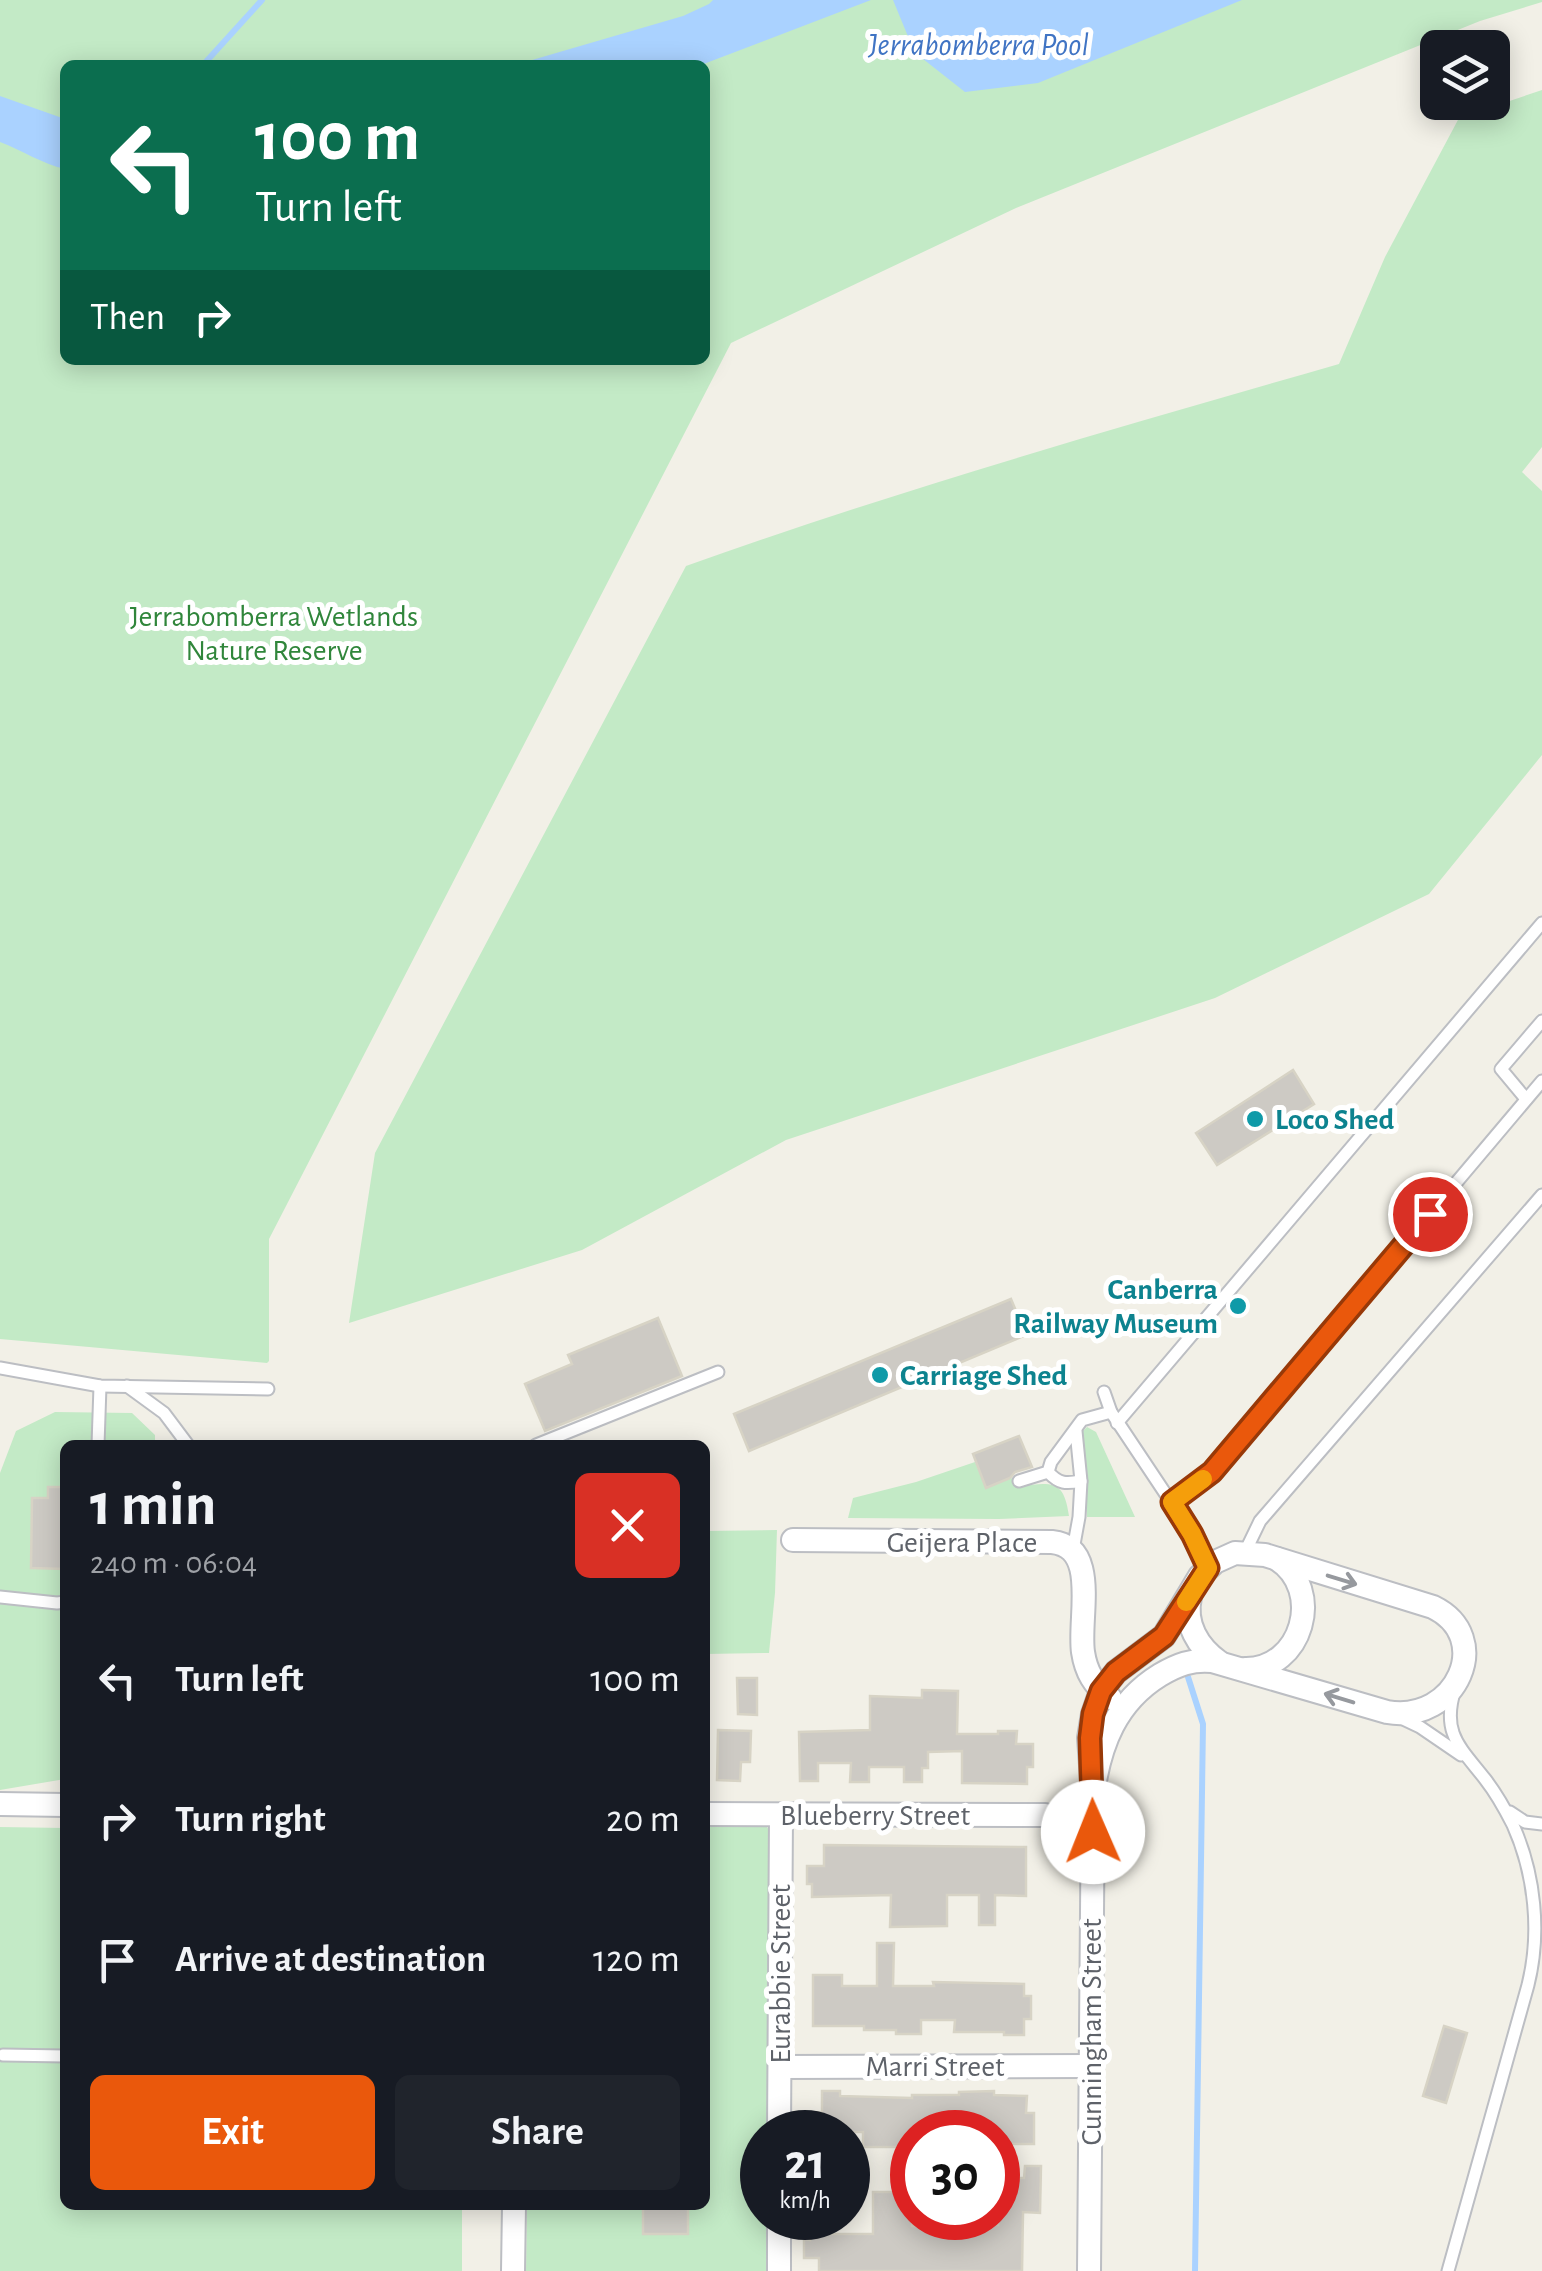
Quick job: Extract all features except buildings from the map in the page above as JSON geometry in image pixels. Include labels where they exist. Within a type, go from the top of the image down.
[{"type":"street","name":"Geijera Place","points":[[794,1540],[1063,1544],[1073,1550],[1082,1566],[1083,1652],[1088,1674],[1122,1709]]},
{"type":"street","points":[[1101,1691],[1116,1672],[1164,1636],[1208,1568],[1224,1557],[1245,1552],[1441,1611],[1453,1622],[1461,1640],[1460,1676]]},
{"type":"street","points":[[1193,1588],[1189,1622],[1200,1646],[1230,1665],[1262,1667],[1292,1645],[1303,1621],[1298,1584],[1289,1569],[1274,1558]]},
{"type":"street","name":"Cunningham Street","points":[[1093,1793],[1100,1754],[1122,1709],[1141,1688],[1177,1666],[1198,1660],[1230,1665],[1387,1712],[1414,1713],[1450,1693],[1460,1676]]},
{"type":"street","name":"Cunningham Street","points":[[1089,2271],[1093,1793],[1089,1755],[1090,1724],[1101,1691]]},
{"type":"street","points":[[0,1804],[60,1804]]},
{"type":"street","name":"Blueberry Street","points":[[710,1814],[1045,1816]]},
{"type":"street","name":"Eurabbie Street","points":[[780,2110],[782,1815]]},
{"type":"street","name":"Marri Street","points":[[780,2067],[1091,2066]]},
{"type":"street","points":[[513,2271],[514,2210]]},
{"type":"street","points":[[778,2271],[779,2240]]},
{"type":"lane","points":[[1048,1472],[1082,1420],[1114,1418],[1542,923]]},
{"type":"lane","points":[[1526,1100],[1501,1068],[1542,1021]]},
{"type":"lane","points":[[1172,1502],[1212,1472],[1542,1081]]},
{"type":"lane","points":[[1245,1552],[1260,1521],[1542,1195]]},
{"type":"lane","points":[[0,1368],[100,1386],[268,1389]]},
{"type":"lane","points":[[548,1440],[718,1372]]},
{"type":"lane","points":[[98,1440],[100,1386]]},
{"type":"lane","points":[[127,1386],[164,1413],[184,1440]]},
{"type":"lane","points":[[1104,1392],[1114,1418],[1172,1502],[1208,1568]]},
{"type":"lane","points":[[1073,1550],[1080,1516],[1081,1481],[1076,1431]]},
{"type":"lane","points":[[1048,1472],[1056,1481],[1066,1484],[1081,1481]]},
{"type":"lane","points":[[1019,1482],[1048,1472]]},
{"type":"lane","points":[[0,1597],[60,1603]]},
{"type":"lane","points":[[1448,2271],[1534,1958],[1535,1922],[1522,1849],[1502,1804],[1460,1749],[1451,1728],[1450,1709],[1460,1676]]},
{"type":"lane","points":[[1387,1712],[1439,1739],[1480,1772]]},
{"type":"lane","points":[[1502,1804],[1518,1819],[1542,1824]]},
{"type":"lane","points":[[3,2055],[60,2056]]},
{"type":"green space","name":"Jerrabomberra Wetlands Nature Reserve","points":[[0,0],[1542,0],[1458,30],[1420,30],[1420,45],[1016,208],[731,343],[269,1239],[269,1361],[0,1339]]},
{"type":"green space","points":[[1542,90],[1542,447],[1522,472],[1542,491],[1542,755],[1429,894],[1215,998],[786,1140],[582,1250],[349,1323],[375,1153],[686,566],[929,485],[1339,364],[1385,257],[1458,120],[1510,120],[1510,101]]},
{"type":"green space","points":[[55,1412],[132,1413],[155,1435],[155,1440],[60,1440],[60,1780],[0,1790],[0,1473],[16,1431]]},
{"type":"green space","points":[[1087,1427],[1096,1432],[1135,1517],[1087,1517],[1081,1433]]},
{"type":"green space","points":[[975,1462],[986,1488],[1017,1476],[1020,1486],[1055,1486],[1064,1496],[1069,1516],[848,1518],[853,1498]]},
{"type":"green space","points":[[777,1530],[769,1653],[710,1654],[710,1531]]},
{"type":"green space","points":[[710,1824],[759,1825],[771,1832],[770,2110],[740,2110],[740,2240],[769,2240],[769,2271],[526,2271],[527,2210],[710,2210]]},
{"type":"green space","points":[[0,1827],[60,1828],[60,2210],[462,2210],[462,2271],[0,2271]]},
{"type":"water","name":"Jerrabomberra Pool","points":[[713,0],[871,0],[710,62],[532,60],[683,16]]},
{"type":"water","name":"Jerrabomberra Pool","points":[[893,0],[1242,0],[1038,83],[965,92],[918,55]]},
{"type":"water","points":[[0,96],[60,117],[60,168],[48,164],[0,142]]},
{"type":"waterway","points":[[208,60],[262,0]]},
{"type":"waterway","points":[[1188,1677],[1203,1724],[1195,2271]]},
{"type":"slow traffic","points":[[1186,1602],[1208,1568],[1172,1502],[1203,1479]]},
{"type":"place","name":"Loco Shed","points":[[1255,1119]]},
{"type":"place","name":"Canberra Railway Museum","points":[[1238,1306]]},
{"type":"place","name":"Carriage Shed","points":[[880,1375]]},
{"type":"route","points":[[1093,1832],[1090,1724],[1101,1691],[1116,1672],[1164,1636],[1208,1568],[1172,1502],[1212,1472],[1430,1214]]}]
